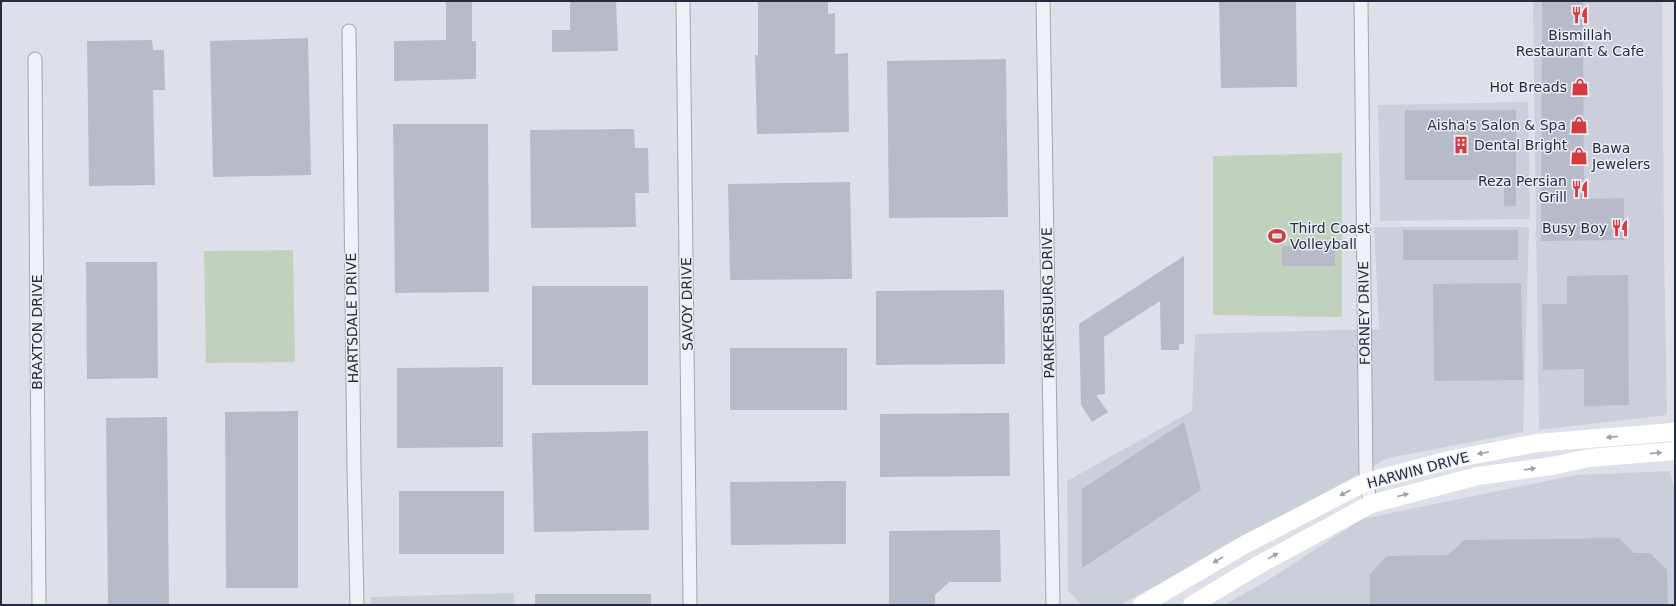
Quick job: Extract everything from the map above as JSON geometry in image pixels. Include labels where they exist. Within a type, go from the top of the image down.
[{"type":"main road","name":"HARWIN DRIVE","points":[[1142,605],[1242,546],[1366,482],[1453,459],[1538,444],[1651,433],[1675,433]]},
{"type":"main road","name":"HARWIN DRIVE","points":[[1192,605],[1255,567],[1371,504],[1478,476],[1552,466],[1589,458],[1675,450]]},
{"type":"main road","points":[[1242,546],[1255,567]]},
{"type":"street","name":"PARKERSBURG DRIVE","points":[[1043,1],[1052,605]]},
{"type":"street","name":"FORNEY DRIVE","points":[[1361,1],[1366,482],[1371,504]]},
{"type":"street","name":"SAVOY DRIVE","points":[[683,2],[690,605]]},
{"type":"street","name":"HARTSDALE DRIVE","points":[[349,30],[357,605]]},
{"type":"street","name":"BRAXTON DRIVE","points":[[35,59],[39,605]]},
{"type":"shaded area","points":[[1533,1],[1662,1],[1667,415],[1539,430]]},
{"type":"shaded area","points":[[1528,102],[1530,219],[1380,221],[1378,105]]},
{"type":"shaded area","points":[[1374,227],[1529,227],[1523,432],[1388,458],[1120,605],[1081,605],[1068,590],[1067,481],[1192,411],[1195,334],[1379,329]]},
{"type":"shaded area","points":[[1670,471],[1675,492],[1675,605],[1224,605],[1267,581],[1362,519],[1576,475]]},
{"type":"shaded area","points":[[514,593],[514,605],[371,605],[371,597]]},
{"type":"green space","name":"Third Coast Volleyball","points":[[1342,153],[1342,317],[1213,315],[1213,156]]},
{"type":"green space","points":[[293,250],[295,362],[206,363],[204,251]]},
{"type":"building","points":[[446,1],[472,1],[472,41],[476,41],[476,79],[394,81],[394,41],[446,40]]},
{"type":"building","points":[[570,1],[616,1],[618,51],[552,52],[552,30],[570,30]]},
{"type":"building","points":[[758,1],[828,1],[828,14],[835,13],[835,54],[848,53],[849,132],[757,134],[755,55],[758,55]]},
{"type":"building","points":[[1219,1],[1296,1],[1297,87],[1221,88]]},
{"type":"building","points":[[1542,1],[1583,1],[1584,199],[1624,198],[1624,240],[1541,241]]},
{"type":"building","points":[[308,38],[311,175],[213,177],[210,41]]},
{"type":"building","points":[[152,40],[153,50],[164,50],[165,90],[153,90],[155,185],[89,186],[87,41]]},
{"type":"building","points":[[1006,59],[1008,217],[889,218],[887,61]]},
{"type":"building","name":"Dental Bright","points":[[1405,110],[1516,110],[1516,206],[1504,206],[1504,180],[1405,180]]},
{"type":"building","points":[[393,124],[488,124],[489,292],[395,293]]},
{"type":"building","points":[[634,129],[635,148],[648,148],[649,193],[635,193],[636,227],[531,228],[530,130]]},
{"type":"building","points":[[850,182],[852,279],[730,280],[728,184]]},
{"type":"building","points":[[1403,230],[1518,230],[1518,260],[1403,260]]},
{"type":"building","points":[[1282,246],[1335,246],[1335,266],[1282,266]]},
{"type":"building","points":[[1184,256],[1184,344],[1179,344],[1179,350],[1161,350],[1160,301],[1104,337],[1105,394],[1096,395],[1108,412],[1092,422],[1081,405],[1079,324]]},
{"type":"building","points":[[86,262],[157,262],[158,378],[87,379]]},
{"type":"building","points":[[1628,275],[1629,405],[1584,406],[1584,369],[1543,370],[1542,304],[1567,304],[1567,276]]},
{"type":"building","points":[[1521,283],[1523,380],[1434,381],[1433,284]]},
{"type":"building","points":[[532,286],[648,286],[648,385],[532,385]]},
{"type":"building","points":[[1004,290],[1005,364],[876,365],[876,291]]},
{"type":"building","points":[[730,348],[847,348],[847,410],[730,410]]},
{"type":"building","points":[[503,367],[503,447],[397,448],[397,368]]},
{"type":"building","points":[[298,411],[298,588],[226,588],[225,412]]},
{"type":"building","points":[[1009,413],[1010,476],[880,477],[880,414]]},
{"type":"building","points":[[167,417],[169,605],[108,605],[106,418]]},
{"type":"building","points":[[1184,422],[1201,490],[1082,568],[1082,489]]},
{"type":"building","points":[[648,431],[649,530],[534,532],[532,433]]},
{"type":"building","points":[[846,481],[846,544],[731,545],[730,482]]},
{"type":"building","points":[[399,491],[504,491],[504,554],[399,554]]},
{"type":"building","points":[[1000,530],[1001,582],[949,582],[935,595],[935,605],[889,605],[889,531]]},
{"type":"building","points":[[1619,538],[1634,553],[1650,553],[1667,570],[1668,605],[1370,605],[1370,574],[1387,556],[1448,555],[1464,540]]},
{"type":"building","points":[[535,594],[651,594],[651,605],[535,605]]},
{"type":"place","name":"Bismillah Restaurant & Cafe","points":[[1580,15]]},
{"type":"place","name":"Hot Breads","points":[[1580,87]]},
{"type":"place","name":"Aisha's Salon & Spa","points":[[1579,125]]},
{"type":"place","name":"Dental Bright","points":[[1461,145]]},
{"type":"place","name":"Bawa Jewelers","points":[[1579,156]]},
{"type":"place","name":"Reza Persian Grill","points":[[1580,189]]},
{"type":"place","name":"Busy Boy","points":[[1620,228]]},
{"type":"place","name":"Third Coast Volleyball","points":[[1277,236]]}]
